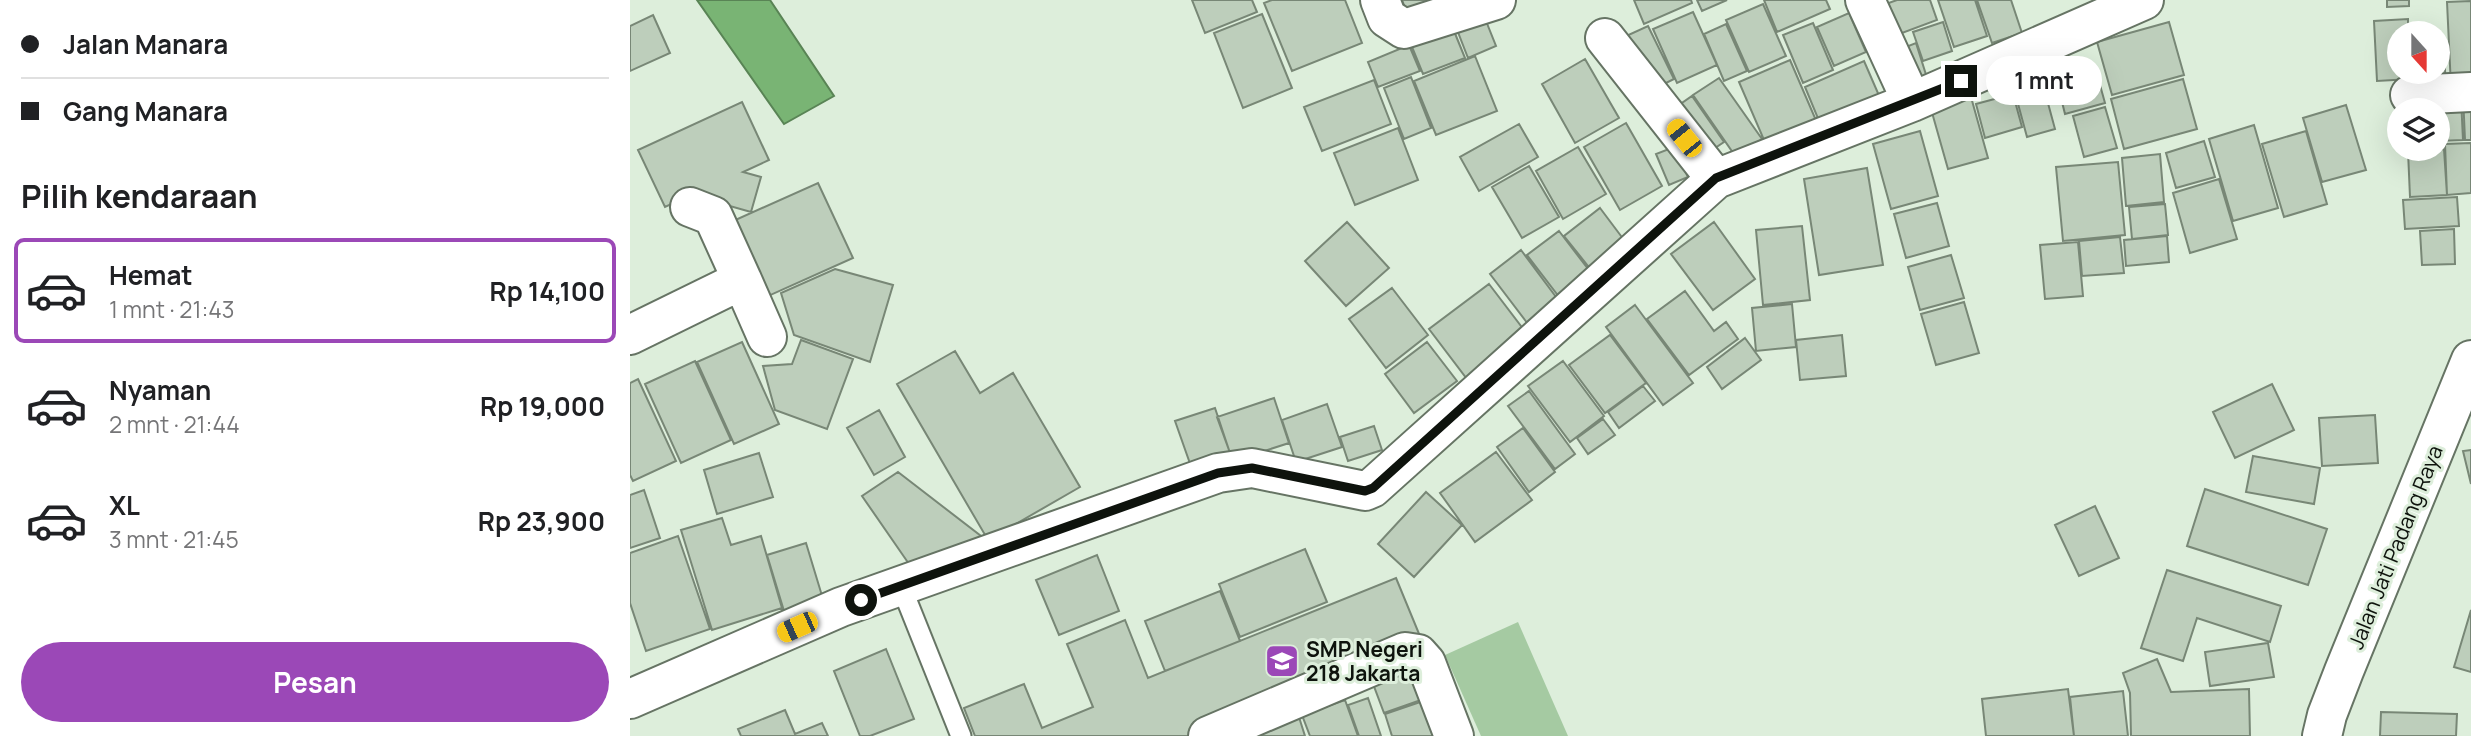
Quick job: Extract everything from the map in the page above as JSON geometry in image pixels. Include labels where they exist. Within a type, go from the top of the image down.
[{"type":"street","points":[[1380,0],[1387,18],[1404,29],[1496,0]]},
{"type":"street","points":[[1865,0],[1912,102]]},
{"type":"street","points":[[630,699],[841,607],[1218,473],[1252,468],[1365,491],[1381,482],[1452,419],[1716,178],[1912,102],[2135,2]]},
{"type":"street","points":[[1605,38],[1716,178]]},
{"type":"street","points":[[2410,95],[2471,92]]},
{"type":"street","points":[[690,207],[713,216],[767,337]]},
{"type":"street","points":[[630,335],[742,280]]},
{"type":"street","name":"Jalan Jati Padang Raya","points":[[2322,736],[2340,682],[2471,360]]},
{"type":"street","points":[[1208,736],[1405,652],[1418,654],[1426,663],[1454,736]]},
{"type":"lane","points":[[901,586],[961,736]]},
{"type":"shaded area","points":[[697,0],[770,0],[834,96],[784,124]]},
{"type":"shaded area","points":[[1518,622],[1568,736],[1481,736],[1445,655]]},
{"type":"building","points":[[1192,0],[1252,0],[1257,12],[1205,33]]},
{"type":"building","points":[[1272,0],[1345,0],[1362,43],[1292,71],[1264,3]]},
{"type":"building","points":[[1402,0],[1431,0],[1433,3],[1407,13]]},
{"type":"building","points":[[1634,0],[1691,0],[1692,3],[1644,24]]},
{"type":"building","points":[[1697,0],[1727,0],[1702,11]]},
{"type":"building","points":[[1764,0],[1826,0],[1830,9],[1777,32]]},
{"type":"building","points":[[1897,0],[1930,0],[1937,20],[1894,36],[1883,5]]},
{"type":"building","points":[[1938,0],[1975,0],[1987,36],[1954,47]]},
{"type":"building","points":[[1977,0],[2011,0],[2022,33],[1992,43]]},
{"type":"building","points":[[2387,0],[2409,0],[2409,6],[2387,7]]},
{"type":"building","points":[[2471,1],[2471,85],[2451,87],[2450,21],[2447,2]]},
{"type":"building","points":[[1763,4],[1786,56],[1749,72],[1726,20]]},
{"type":"building","points":[[1693,12],[1717,65],[1677,83],[1653,29]]},
{"type":"building","points":[[1849,13],[1866,52],[1834,66],[1817,27]]},
{"type":"building","points":[[1262,14],[1292,88],[1243,108],[1214,33]]},
{"type":"building","points":[[653,15],[670,53],[630,71],[630,26]]},
{"type":"building","points":[[1484,16],[1496,46],[1468,58],[1456,27]]},
{"type":"building","points":[[2408,19],[2387,21],[2387,80],[2377,81],[2374,21]]},
{"type":"building","points":[[1943,22],[1952,51],[1923,61],[1913,32]]},
{"type":"building","points":[[2169,22],[2184,75],[2112,95],[2097,42]]},
{"type":"building","points":[[1813,23],[1833,70],[1803,83],[1783,35]]},
{"type":"building","points":[[1726,24],[1747,71],[1724,81],[1704,34]]},
{"type":"building","points":[[1648,26],[1674,79],[1650,91],[1624,37]]},
{"type":"building","points":[[1454,31],[1465,58],[1423,74],[1412,47]]},
{"type":"building","points":[[1916,43],[1928,81],[1911,87],[1898,50]]},
{"type":"building","points":[[1409,45],[1420,71],[1378,87],[1368,62]]},
{"type":"building","points":[[1475,56],[1497,111],[1436,135],[1414,81]]},
{"type":"building","points":[[1585,59],[1619,118],[1575,143],[1542,84]]},
{"type":"building","points":[[1790,60],[1818,125],[1767,147],[1739,82]]},
{"type":"building","points":[[1864,61],[1884,107],[1824,133],[1805,87]]},
{"type":"building","points":[[2095,67],[2105,103],[2065,114],[2056,78]]},
{"type":"building","points":[[2039,70],[2055,129],[2027,137],[2011,78]]},
{"type":"building","points":[[1411,77],[1431,128],[1404,139],[1384,88]]},
{"type":"building","points":[[1719,78],[1762,139],[1736,157],[1693,95]]},
{"type":"building","points":[[2183,79],[2197,129],[2124,149],[2111,99]]},
{"type":"building","points":[[1374,80],[1391,124],[1322,151],[1304,107]]},
{"type":"building","points":[[2413,84],[2446,84],[2446,87],[2413,89]]},
{"type":"building","points":[[2013,94],[2022,127],[1985,138],[1976,104]]},
{"type":"building","points":[[2471,94],[2471,140],[2465,140],[2463,95]]},
{"type":"building","points":[[1692,96],[1724,142],[1700,158],[1669,112]]},
{"type":"building","points":[[1971,97],[1988,158],[1948,169],[1931,109]]},
{"type":"building","points":[[2461,98],[2463,140],[2450,141],[2450,104]]},
{"type":"building","points":[[742,102],[769,160],[743,172],[761,177],[751,212],[691,195],[665,207],[638,150]]},
{"type":"building","points":[[2346,105],[2366,170],[2322,182],[2303,118]]},
{"type":"building","points":[[2105,107],[2117,148],[2084,157],[2073,116]]},
{"type":"building","points":[[1626,123],[1662,186],[1620,210],[1584,147]]},
{"type":"building","points":[[1519,124],[1538,157],[1479,191],[1460,157]]},
{"type":"building","points":[[2254,125],[2278,208],[2233,221],[2209,139]]},
{"type":"building","points":[[1398,128],[1418,180],[1355,205],[1334,153]]},
{"type":"building","points":[[1920,131],[1938,196],[1891,209],[1873,144]]},
{"type":"building","points":[[2306,131],[2327,204],[2284,217],[2262,144]]},
{"type":"building","points":[[2204,141],[2215,177],[2176,188],[2166,153]]},
{"type":"building","points":[[2471,143],[2471,193],[2447,195],[2446,161],[2450,161],[2450,144]]},
{"type":"building","points":[[1578,147],[1606,194],[1563,219],[1536,171]]},
{"type":"building","points":[[1674,147],[1688,177],[1669,185],[1656,154]]},
{"type":"building","points":[[2160,154],[2164,202],[2126,206],[2122,158]]},
{"type":"building","points":[[2408,161],[2445,161],[2447,195],[2410,197]]},
{"type":"building","points":[[2118,162],[2125,235],[2063,241],[2056,167]]},
{"type":"building","points":[[1529,166],[1559,217],[1522,238],[1492,187]]},
{"type":"building","points":[[1867,168],[1883,265],[1819,275],[1804,179]]},
{"type":"building","points":[[2219,179],[2237,239],[2190,253],[2173,193]]},
{"type":"building","points":[[818,183],[853,258],[757,301],[722,226]]},
{"type":"building","points":[[2457,197],[2459,226],[2405,229],[2403,200]]},
{"type":"building","points":[[1937,203],[1949,246],[1906,258],[1894,214]]},
{"type":"building","points":[[2165,204],[2168,235],[2132,239],[2129,207]]},
{"type":"building","points":[[1600,208],[1627,244],[1592,271],[1564,236]]},
{"type":"building","points":[[1347,222],[1389,268],[1346,306],[1305,261]]},
{"type":"building","points":[[1714,222],[1755,279],[1713,310],[1671,254]]},
{"type":"building","points":[[1802,226],[1810,300],[1763,305],[1756,230]]},
{"type":"building","points":[[2454,229],[2455,264],[2422,265],[2420,231]]},
{"type":"building","points":[[1559,231],[1595,278],[1563,302],[1527,255]]},
{"type":"building","points":[[2167,236],[2169,262],[2126,266],[2124,240]]},
{"type":"building","points":[[2120,237],[2124,273],[2082,276],[2079,241]]},
{"type":"building","points":[[2078,242],[2083,296],[2045,299],[2040,245]]},
{"type":"building","points":[[1521,250],[1562,305],[1531,328],[1490,274]]},
{"type":"building","points":[[1951,255],[1964,298],[1920,310],[1908,267]]},
{"type":"building","points":[[835,269],[893,285],[870,362],[794,335],[781,293]]},
{"type":"building","points":[[1489,284],[1527,334],[1467,379],[1429,329]]},
{"type":"building","points":[[1392,288],[1428,335],[1386,368],[1349,319]]},
{"type":"building","points":[[1685,291],[1714,331],[1726,322],[1738,339],[1689,375],[1647,319]]},
{"type":"building","points":[[1964,302],[1979,353],[1936,365],[1921,314]]},
{"type":"building","points":[[1792,304],[1796,347],[1756,351],[1752,308]]},
{"type":"building","points":[[1635,305],[1693,383],[1663,405],[1606,327]]},
{"type":"building","points":[[1610,335],[1646,383],[1605,413],[1569,365]]},
{"type":"building","points":[[1842,335],[1846,376],[1800,380],[1796,340]]},
{"type":"building","points":[[1745,338],[1761,360],[1722,389],[1707,367]]},
{"type":"building","points":[[801,340],[853,359],[827,429],[775,410],[763,366],[792,364]]},
{"type":"building","points":[[742,342],[779,424],[734,444],[697,362]]},
{"type":"building","points":[[1427,342],[1457,381],[1414,413],[1385,374]]},
{"type":"building","points":[[955,351],[980,393],[1013,373],[1080,487],[988,540],[897,384]]},
{"type":"building","points":[[695,361],[731,440],[681,463],[645,384]]},
{"type":"building","points":[[1563,361],[1604,416],[1570,442],[1528,386]]},
{"type":"building","points":[[638,379],[676,461],[633,481],[630,475],[630,383]]},
{"type":"building","points":[[2272,384],[2294,430],[2235,458],[2213,412]]},
{"type":"building","points":[[1643,386],[1655,401],[1619,428],[1608,412]]},
{"type":"building","points":[[1529,391],[1575,454],[1555,469],[1508,406]]},
{"type":"building","points":[[1274,398],[1289,443],[1233,461],[1217,417]]},
{"type":"building","points":[[1327,404],[1342,447],[1296,462],[1282,420]]},
{"type":"building","points":[[1215,408],[1232,459],[1193,472],[1175,421]]},
{"type":"building","points":[[879,410],[905,457],[874,475],[847,428]]},
{"type":"building","points":[[2375,415],[2378,463],[2322,466],[2319,418]]},
{"type":"building","points":[[1603,419],[1615,435],[1588,454],[1577,438]]},
{"type":"building","points":[[1374,426],[1382,450],[1348,461],[1340,437]]},
{"type":"building","points":[[1523,428],[1555,472],[1529,492],[1497,447]]},
{"type":"building","points":[[2471,450],[2471,484],[2463,451]]},
{"type":"building","points":[[1496,452],[1532,500],[1475,542],[1440,493]]},
{"type":"building","points":[[759,453],[773,497],[717,514],[704,470]]},
{"type":"building","points":[[2253,456],[2320,468],[2314,504],[2246,492]]},
{"type":"building","points":[[898,472],[981,536],[918,577],[862,496]]},
{"type":"building","points":[[2205,489],[2327,529],[2308,585],[2187,546]]},
{"type":"building","points":[[644,490],[660,538],[630,548],[630,495]]},
{"type":"building","points":[[1426,492],[1462,525],[1414,577],[1378,544]]},
{"type":"building","points":[[2095,506],[2119,558],[2079,576],[2055,525]]},
{"type":"building","points":[[722,518],[731,545],[761,536],[782,608],[712,630],[681,530]]},
{"type":"building","points":[[678,536],[710,629],[646,651],[630,603],[630,553]]},
{"type":"building","points":[[806,543],[823,599],[784,611],[767,555]]},
{"type":"building","points":[[1305,549],[1327,602],[1240,637],[1219,584]]},
{"type":"building","points":[[1097,555],[1119,611],[1059,635],[1036,580]]},
{"type":"building","points":[[2167,570],[2281,606],[2270,642],[2197,618],[2183,661],[2141,648]]},
{"type":"building","name":"SMP Negeri 218 Jakarta","points":[[1396,578],[1422,641],[1188,736],[975,736],[964,708],[1024,684],[1042,728],[1093,707],[1067,644],[1125,620],[1148,678]]},
{"type":"building","points":[[1220,591],[1240,641],[1165,671],[1145,621]]},
{"type":"building","points":[[2471,610],[2471,672],[2454,667]]},
{"type":"building","points":[[2268,643],[2274,677],[2210,686],[2205,652]]},
{"type":"building","points":[[886,649],[914,719],[870,736],[860,736],[834,671]]},
{"type":"building","points":[[2157,659],[2171,692],[2249,689],[2250,736],[2131,736],[2130,693],[2123,673]]},
{"type":"building","points":[[1410,667],[1421,700],[1384,713],[1372,681]]},
{"type":"building","points":[[2068,689],[2074,736],[1986,736],[1982,699]]},
{"type":"building","points":[[2123,691],[2128,736],[2074,736],[2070,697]]},
{"type":"building","points":[[1368,698],[1381,736],[1359,736],[1348,705]]},
{"type":"building","points":[[1345,700],[1358,736],[1310,736],[1302,715]]},
{"type":"building","points":[[1426,700],[1438,736],[1392,736],[1385,714]]},
{"type":"building","points":[[785,710],[795,734],[822,723],[828,736],[741,736],[738,729]]},
{"type":"building","points":[[2381,712],[2457,714],[2456,736],[2380,736]]},
{"type":"building","points":[[1298,714],[1305,736],[1257,736]]},
{"type":"place","name":"SMP Negeri 218 Jakarta","points":[[1282,661]]},
{"type":"route","points":[[861,600],[1218,473],[1252,468],[1365,491],[1373,488],[1716,178],[1961,81]]}]
